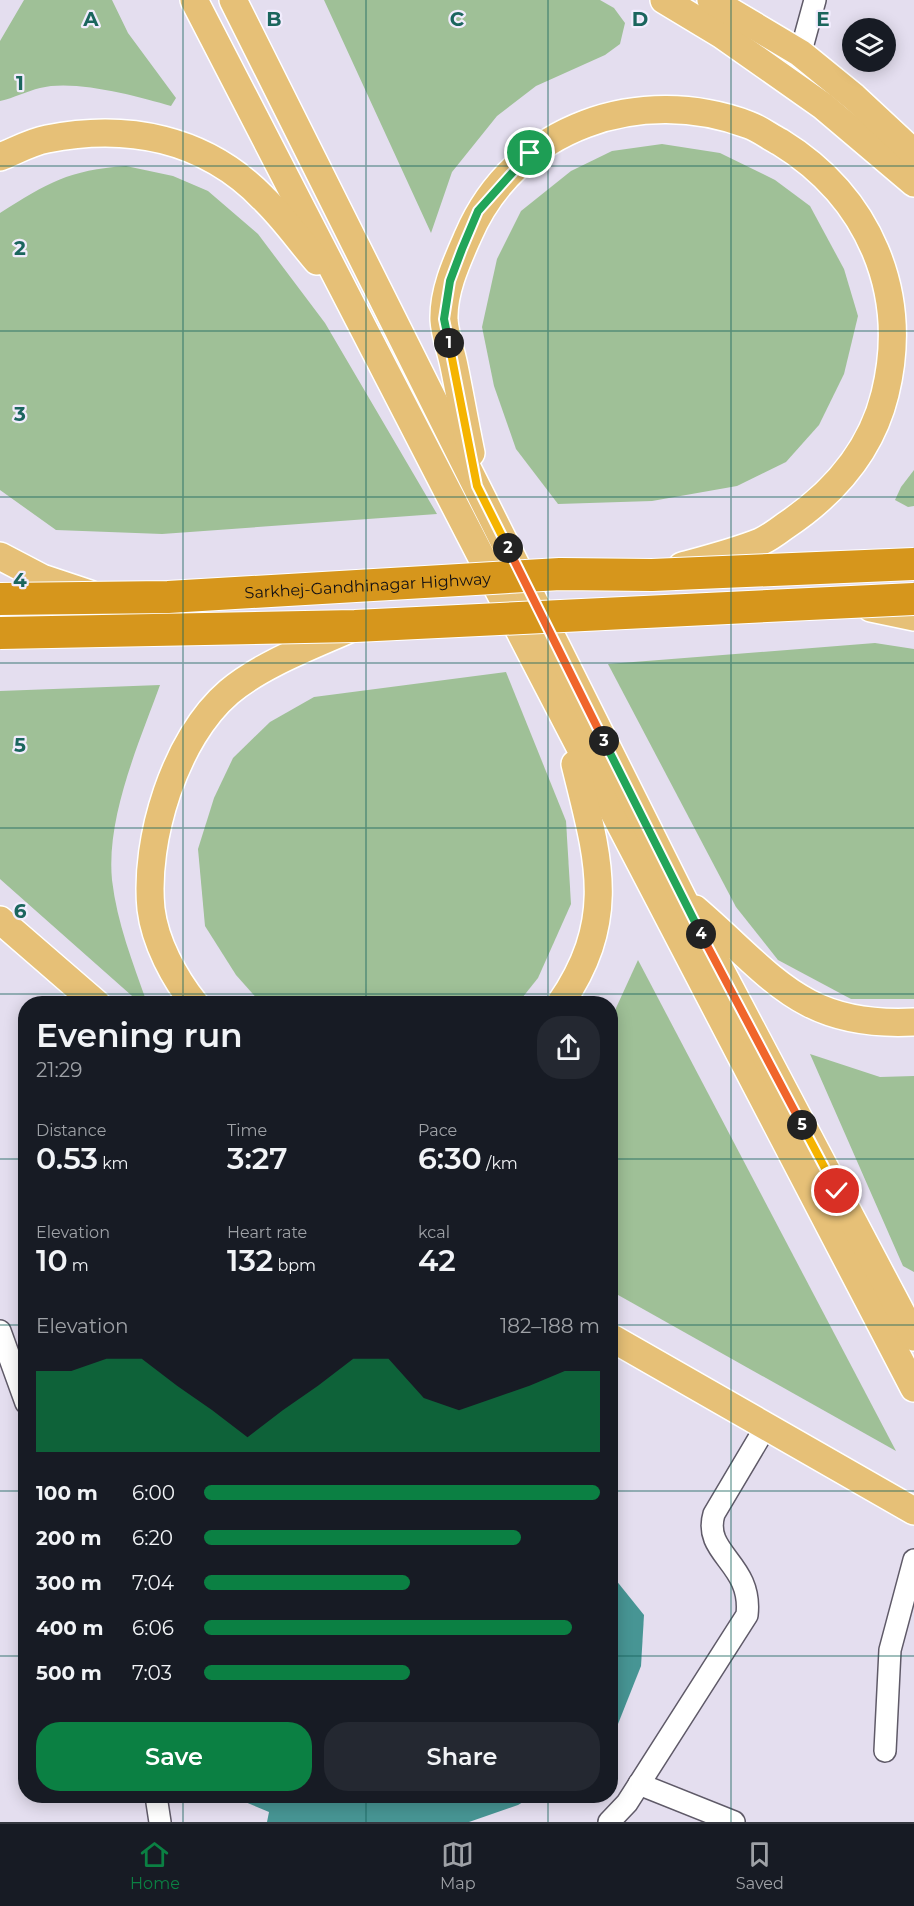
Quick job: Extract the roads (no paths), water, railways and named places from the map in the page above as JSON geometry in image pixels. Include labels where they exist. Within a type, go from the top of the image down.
[{"type":"highway","name":"Sarkhej-Gandhinagar Highway","points":[[0,598],[168,597],[560,574],[651,575],[914,564]]},
{"type":"highway","points":[[0,633],[355,626],[914,599]]},
{"type":"main road","points":[[194,0],[475,540],[565,722],[914,1388]]},
{"type":"main road","points":[[233,0],[682,899],[914,1337]]},
{"type":"main road","points":[[664,0],[722,35],[823,106],[914,183]]},
{"type":"main road","points":[[711,0],[800,53],[854,97],[914,153]]},
{"type":"main road","points":[[477,486],[444,319],[450,281],[478,211],[530,153],[563,132],[607,116],[666,107],[714,115],[751,125],[801,155],[831,183],[857,214],[883,265],[894,318],[890,373],[881,410],[866,443],[837,485],[806,513],[763,541],[651,575]]},
{"type":"main road","points":[[0,158],[45,139],[102,132],[168,138],[219,162],[263,196],[349,298]]},
{"type":"main road","points":[[0,556],[42,578],[97,596]]},
{"type":"main road","points":[[839,603],[914,617]]},
{"type":"main road","points":[[190,996],[166,957],[151,910],[152,868],[165,792],[190,738],[228,692],[278,662],[355,626]]},
{"type":"main road","points":[[565,722],[597,854],[598,910],[588,956],[565,996]]},
{"type":"main road","points":[[682,899],[774,983],[797,999],[825,1012],[857,1021],[914,1022]]},
{"type":"main road","points":[[0,920],[88,996]]},
{"type":"main road","points":[[618,1342],[765,1428],[914,1511]]},
{"type":"street","points":[[792,84],[815,0]]},
{"type":"street","points":[[0,1331],[18,1381]]},
{"type":"street","points":[[609,1822],[627,1803],[747,1615],[746,1587],[738,1572],[712,1538],[711,1526],[714,1514],[765,1428]]},
{"type":"street","points":[[885,1751],[890,1650],[914,1560]]},
{"type":"street","points":[[639,1784],[734,1822]]},
{"type":"street","points":[[157,1803],[159,1822]]}]
